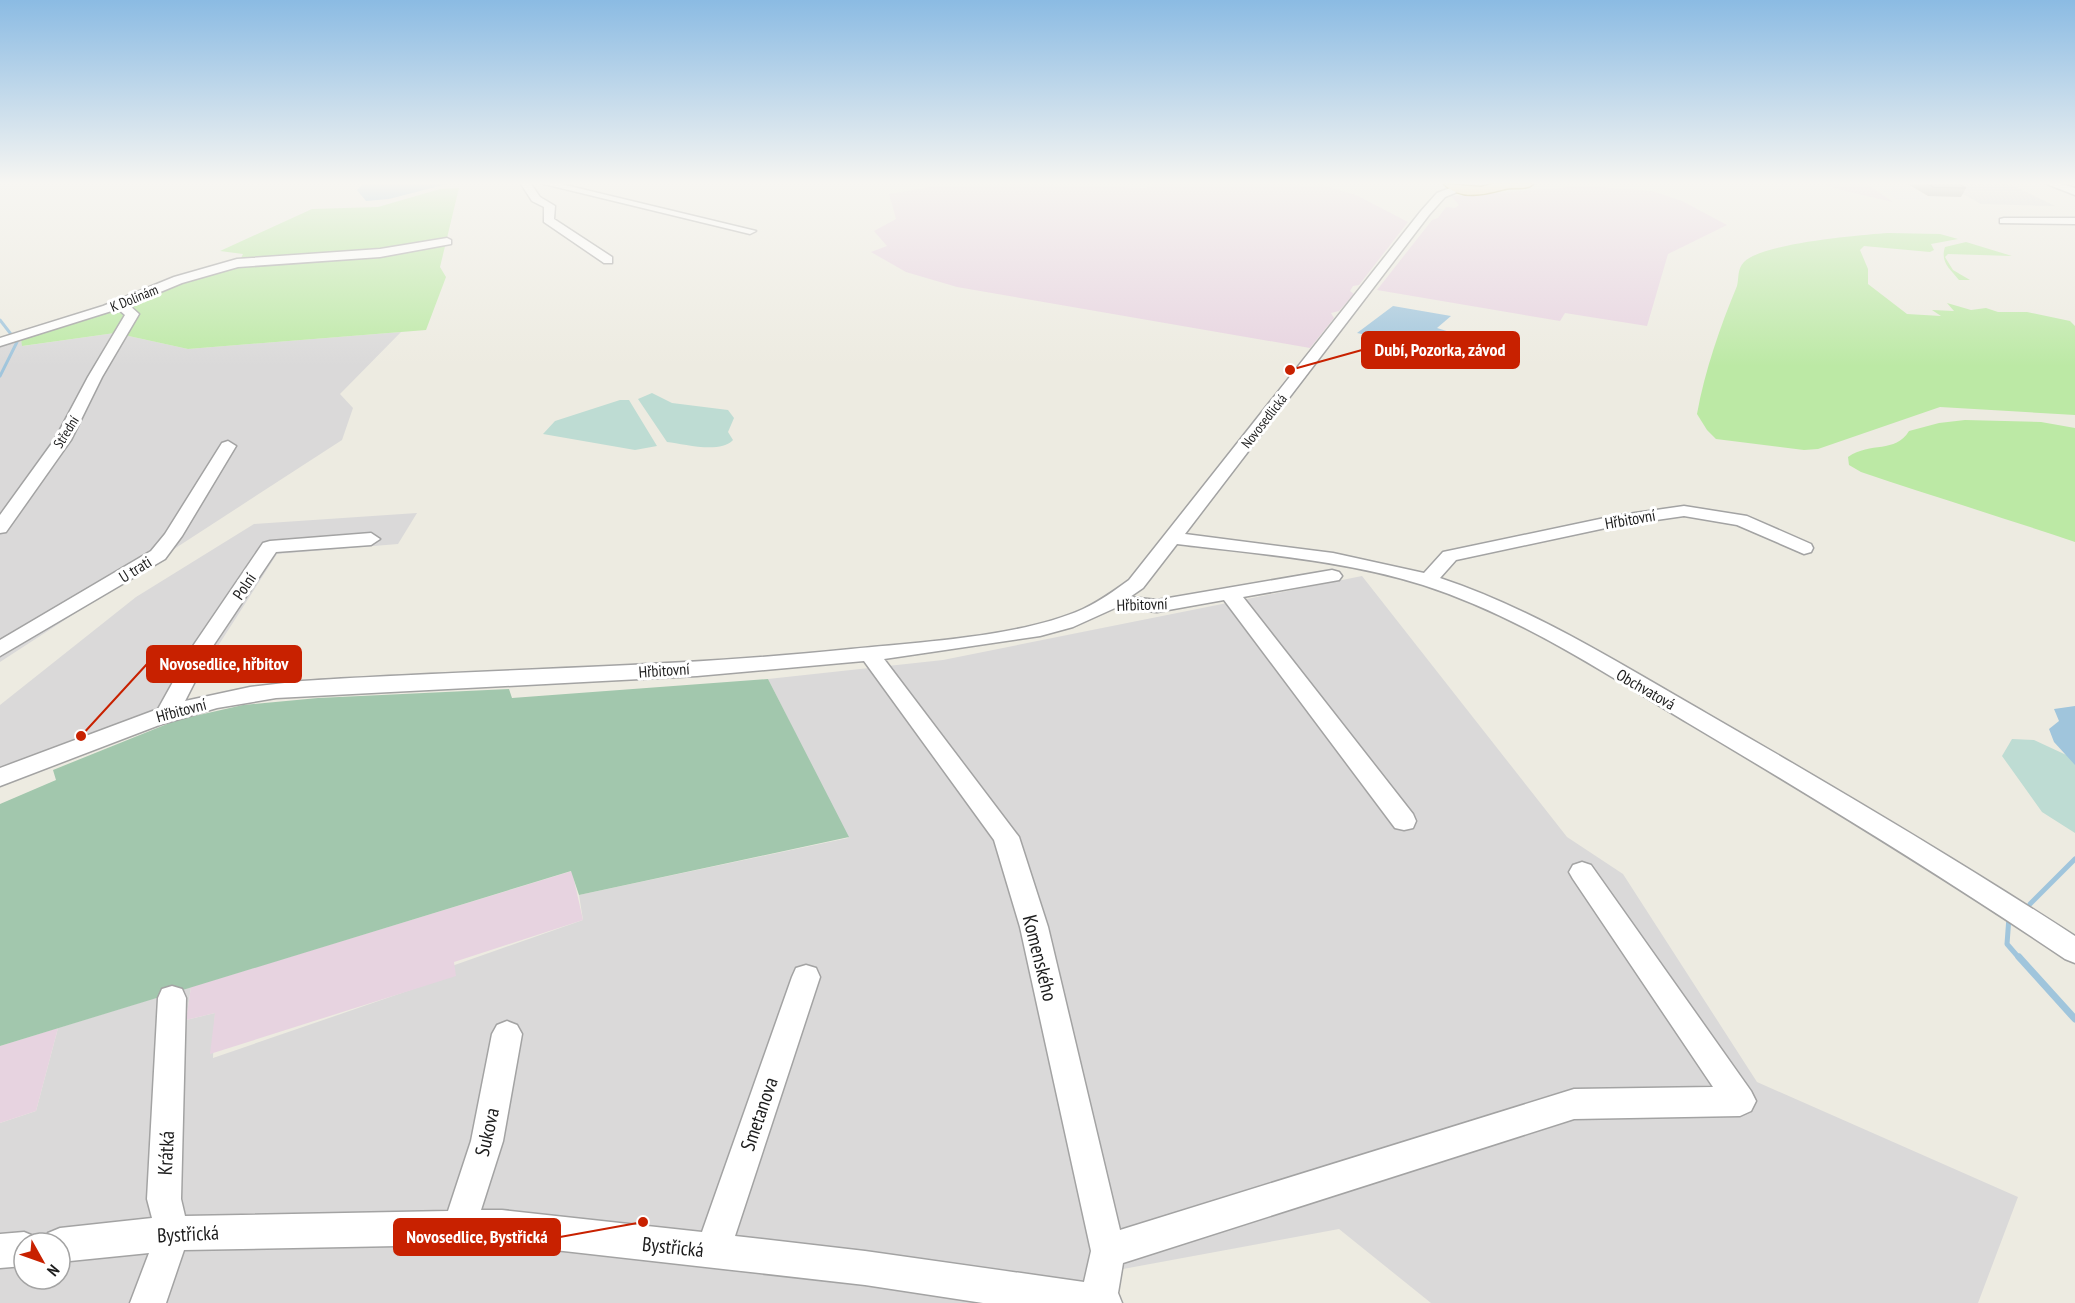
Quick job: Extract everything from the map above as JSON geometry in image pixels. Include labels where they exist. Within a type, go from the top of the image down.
[{"type":"street","name":"K Dolinám","points":[[0,342],[120,304],[178,280],[237,263],[380,253],[430,245]]},
{"type":"street","points":[[585,245],[608,260]]},
{"type":"street","name":"Novosedlická","points":[[1115,602],[1136,584],[1173,538],[1400,245]]},
{"type":"street","name":"Střední","points":[[0,528],[63,440],[123,331],[132,314],[120,304]]},
{"type":"street","name":"U trati","points":[[0,649],[158,555],[179,526],[228,446]]},
{"type":"street","name":"Hřbitovní","points":[[1428,580],[1450,555],[1571,532],[1614,520],[1684,511],[1741,520],[1804,548]]},
{"type":"street","name":"Obchvatová","points":[[1173,538],[1330,558],[1428,580],[1475,597],[1570,644],[1870,819],[2005,903],[2075,951]]},
{"type":"street","name":"Polní","points":[[168,712],[203,646],[270,547],[371,539]]},
{"type":"street","name":"Hřbitovní","points":[[0,777],[168,712],[251,694],[317,687],[613,673],[870,655],[1038,630],[1093,614],[1115,602],[1156,606],[1332,576]]},
{"type":"street","points":[[1228,593],[1404,821]]},
{"type":"street","name":"Komenského","points":[[870,655],[1006,837],[1034,927],[1108,1251],[1100,1303]]},
{"type":"street","points":[[1108,1251],[1574,1104],[1740,1101],[1582,873]]},
{"type":"street","name":"Smetanova","points":[[713,1251],[806,977]]},
{"type":"street","name":"Krátká","points":[[172,998],[164,1200],[173,1233]]},
{"type":"street","name":"Sukova","points":[[459,1228],[487,1141],[507,1034]]},
{"type":"street","name":"Bystřická","points":[[72,1244],[173,1233],[502,1227],[865,1268],[1100,1303]]},
{"type":"street","points":[[148,1303],[173,1233]]},
{"type":"shaded area","points":[[1390,245],[1359,285],[1353,286],[1350,291],[1354,294],[1339,311],[1331,313],[1334,318],[1310,348],[957,287],[906,272],[871,252],[887,246]]},
{"type":"shaded area","points":[[1413,245],[1687,245],[1668,254],[1647,326],[1565,313],[1560,321],[1377,290]]},
{"type":"shaded area","points":[[1393,306],[1451,316],[1437,328],[1453,333],[1449,337],[1431,333],[1417,345],[1357,333]]},
{"type":"shaded area","points":[[401,332],[340,394],[353,408],[342,440],[0,662],[0,344],[21,339],[23,346],[115,333],[188,349]]},
{"type":"shaded area","points":[[652,393],[672,403],[728,410],[734,418],[728,432],[733,440],[727,444],[711,447],[667,442],[638,399]]},
{"type":"shaded area","points":[[620,400],[629,400],[657,446],[635,450],[543,434],[555,421]]},
{"type":"shaded area","points":[[417,513],[398,544],[277,554],[182,702],[0,768],[0,705],[136,597],[254,524]]},
{"type":"shaded area","points":[[1362,576],[1567,837],[1623,874],[1757,1082],[2018,1197],[1978,1303],[1431,1303],[1339,1229],[1123,1269],[1113,1303],[0,1303],[0,1123],[36,1111],[58,1028],[191,987],[186,1020],[215,1013],[213,1058],[451,976],[449,967],[583,920],[579,895],[848,838],[768,679],[943,660]]},
{"type":"shaded area","points":[[2075,706],[2075,765],[2054,742],[2049,729],[2059,721],[2054,709]]},
{"type":"shaded area","points":[[2012,739],[2034,740],[2075,759],[2075,833],[2042,812],[2002,756]]},
{"type":"shaded area","points":[[572,871],[583,920],[454,962],[456,976],[210,1054],[215,1013],[186,1020],[191,987]]},
{"type":"shaded area","points":[[58,1028],[36,1111],[0,1123],[0,1046]]},
{"type":"green space","points":[[234,245],[445,245],[440,267],[446,277],[426,330],[188,349],[115,333],[22,346],[21,339],[181,281],[238,264],[243,254],[220,251]]},
{"type":"green space","points":[[1791,245],[1931,245],[1934,250],[1930,252],[1864,246],[1860,250],[1868,269],[1868,284],[1907,314],[1941,316],[1932,310],[1954,311],[1947,303],[1971,310],[1986,308],[1998,312],[2027,312],[2070,321],[2075,326],[2075,415],[1940,407],[1818,449],[1804,450],[1716,439],[1697,414],[1704,381],[1737,286],[1740,268],[1754,255]]},
{"type":"green space","points":[[1975,245],[2012,256],[1948,254],[1945,257],[1953,270],[1970,280],[1959,280],[1945,261],[1944,252],[1945,247]]},
{"type":"green space","points":[[1965,420],[2041,422],[2075,428],[2075,542],[1861,472],[1849,465],[1848,457],[1865,449],[1897,443],[1909,431],[1939,423]]},
{"type":"green space","points":[[768,679],[849,837],[579,895],[571,871],[0,1046],[0,804],[56,780],[53,770],[177,720],[243,705],[318,698],[509,689],[512,698]]},
{"type":"waterway","points":[[0,320],[17,342],[0,376]]},
{"type":"waterway","points":[[2030,904],[2075,859]]},
{"type":"waterway","points":[[2009,917],[2007,944],[2020,959]]},
{"type":"waterway","points":[[2019,957],[2075,1019]]},
{"type":"place","name":"Dubí, Pozorka, závod","points":[[1290,370]]},
{"type":"place","name":"Novosedlice, hřbitov","points":[[81,736]]},
{"type":"place","name":"Novosedlice, Bystřická","points":[[643,1222]]}]
